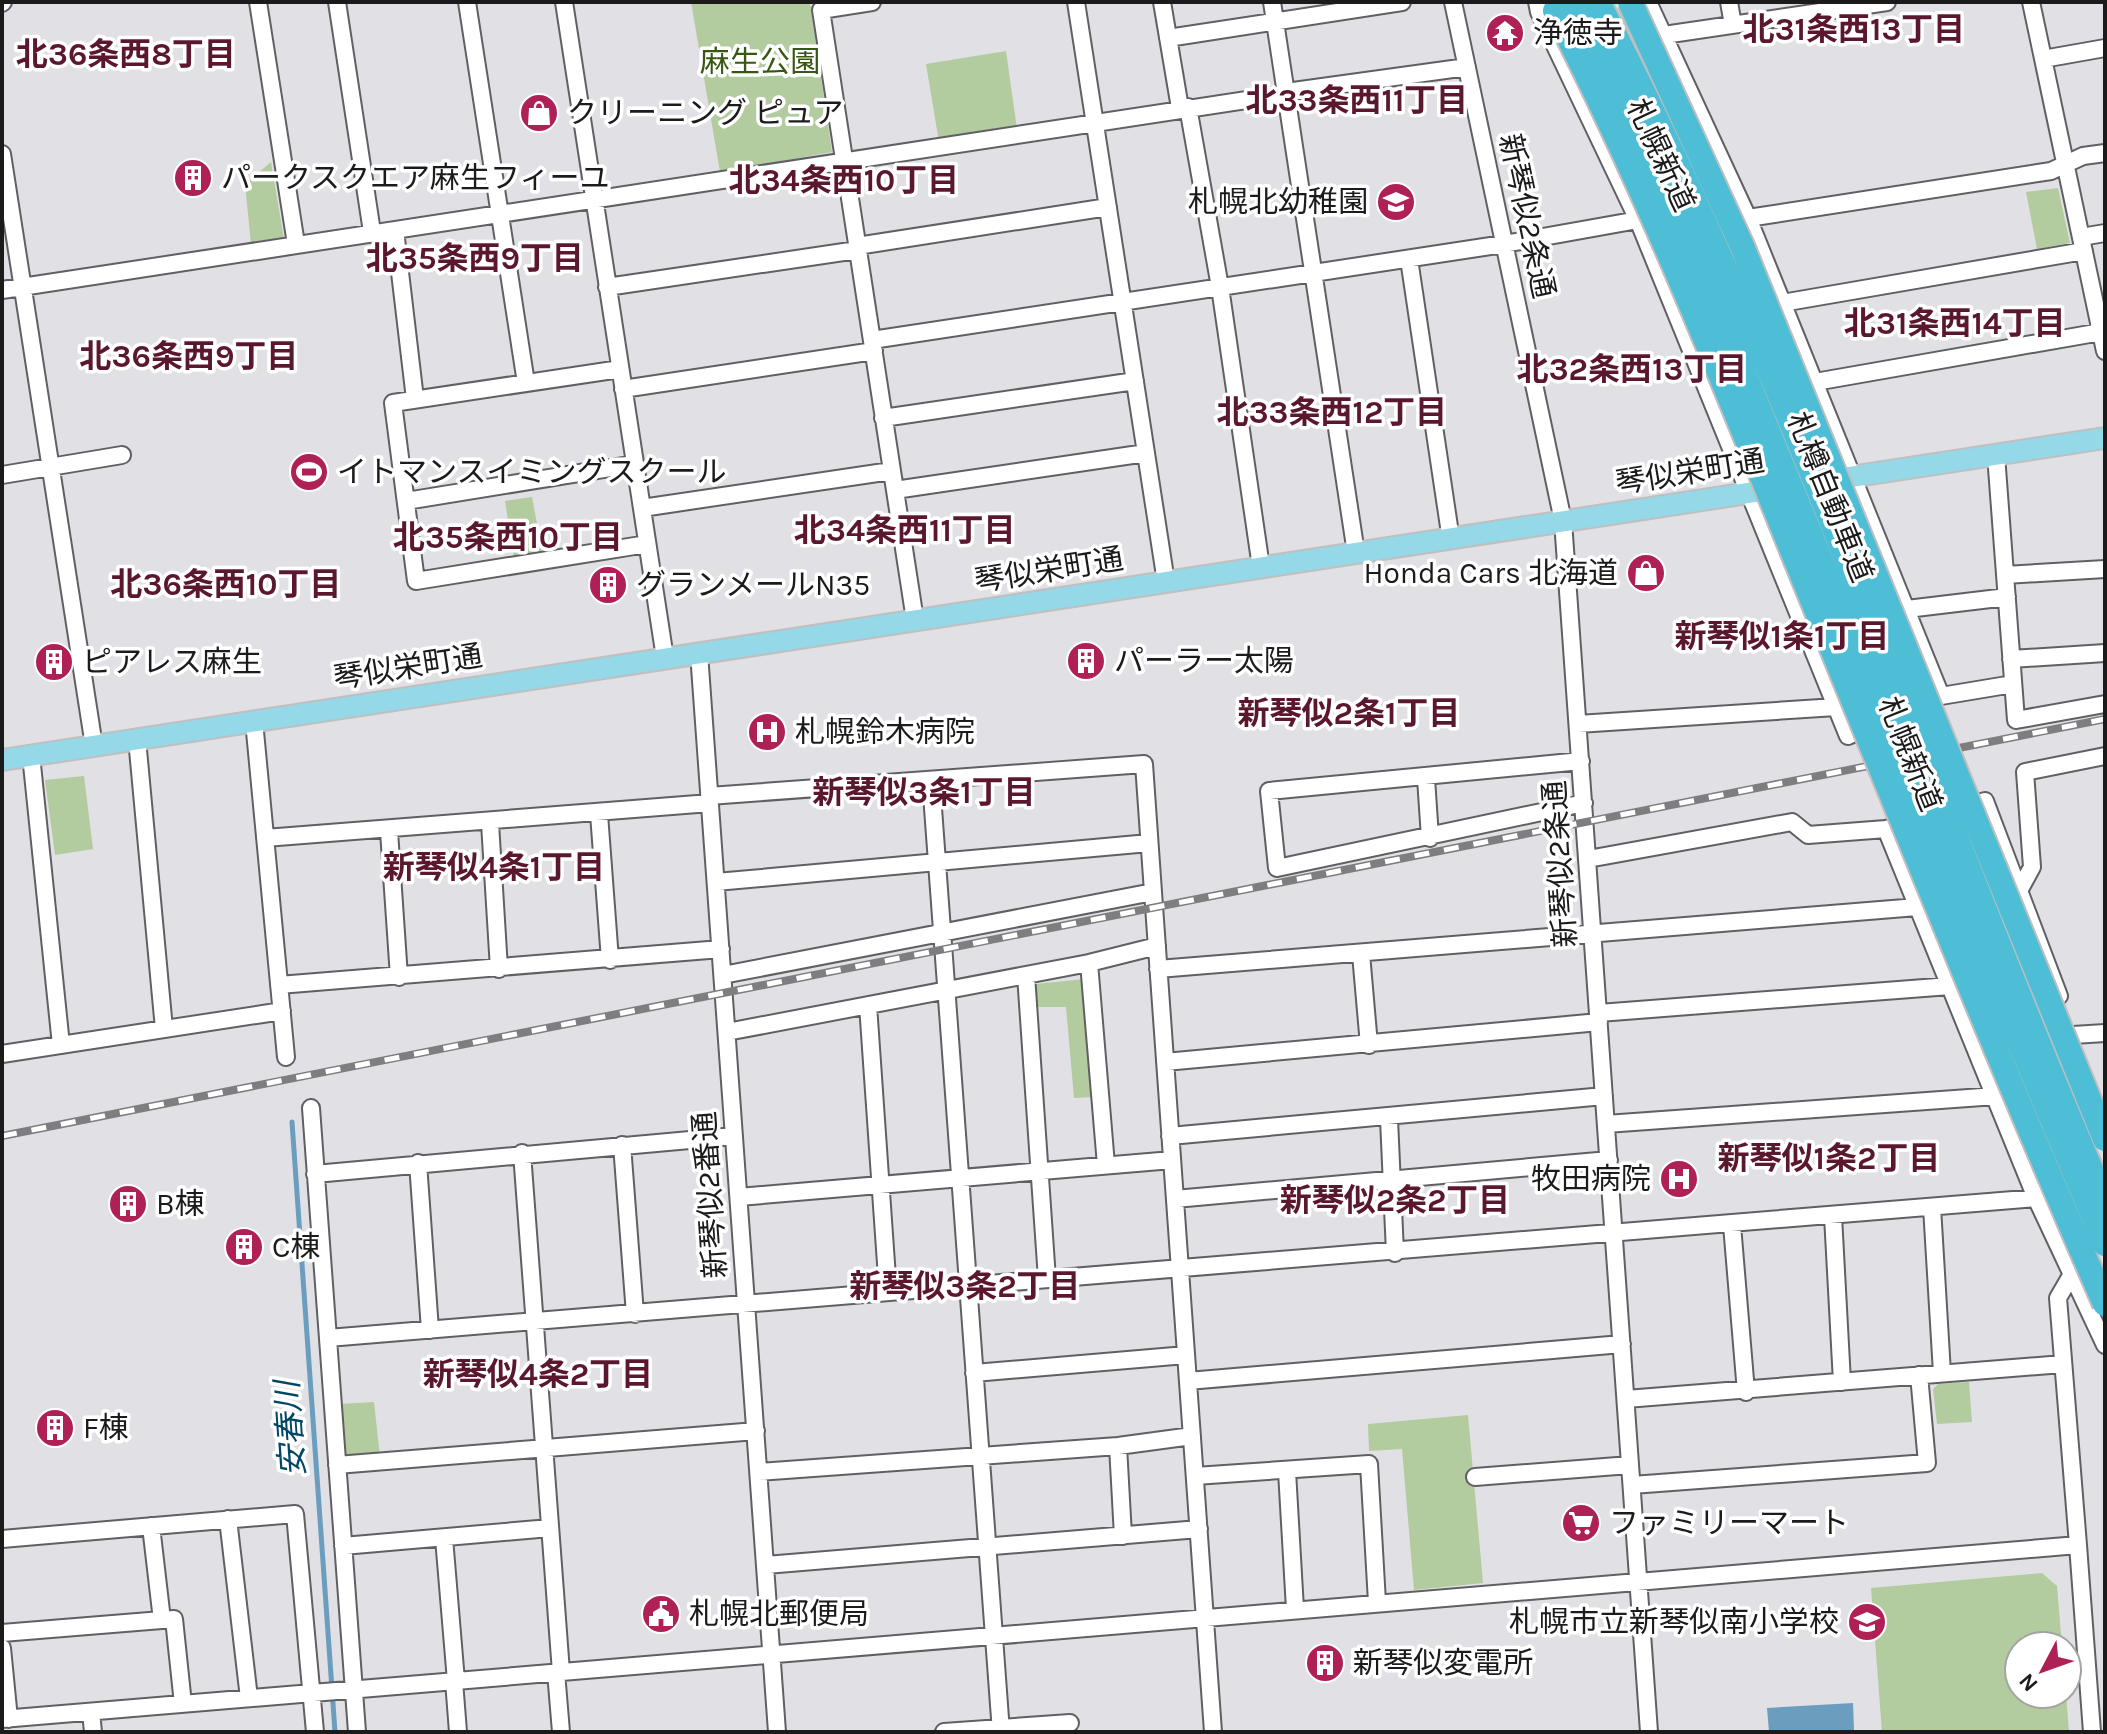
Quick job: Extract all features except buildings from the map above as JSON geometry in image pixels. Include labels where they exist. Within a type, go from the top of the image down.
[{"type":"highway","name":"札樽自動車道","points":[[1598,2],[1651,105],[1718,254],[1880,641],[2105,1202]]},
{"type":"highway","name":"札幌新道","points":[[1630,2],[1676,96],[1742,246],[2105,1139]]},
{"type":"highway","name":"札樽自動車道","points":[[1556,5],[1697,258],[1993,980],[2105,1244]]},
{"type":"highway","name":"札幌新道","points":[[1556,5],[1675,261],[2030,1132],[2105,1304]]},
{"type":"main road","name":"琴似栄町通","points":[[2,760],[2105,438]]},
{"type":"street","points":[[258,2],[296,244]]},
{"type":"street","points":[[337,2],[372,232]]},
{"type":"street","points":[[467,2],[526,383]]},
{"type":"street","points":[[564,2],[665,658]]},
{"type":"street","points":[[872,2],[821,10],[915,620]]},
{"type":"street","points":[[1076,2],[1166,582]]},
{"type":"street","points":[[1162,2],[1220,287],[1261,567]]},
{"type":"street","points":[[1272,2],[1356,553]]},
{"type":"street","points":[[1168,38],[1402,2]]},
{"type":"street","name":"新琴似2条通","points":[[1453,2],[1563,521],[1649,1732]]},
{"type":"street","points":[[1648,2],[1748,218],[1941,696]]},
{"type":"street","points":[[1729,2],[1733,25]]},
{"type":"street","points":[[1664,35],[1733,25],[1803,9],[1887,2]]},
{"type":"street","points":[[2031,2],[2105,351]]},
{"type":"street","points":[[1556,5],[1539,12],[1638,220],[1848,736],[1941,696],[2013,684]]},
{"type":"street","points":[[2043,59],[2105,48]]},
{"type":"street","points":[[2,290],[1184,107],[1467,67]]},
{"type":"street","points":[[1748,218],[2051,171],[2083,156],[2105,153]]},
{"type":"street","points":[[2,154],[94,746]]},
{"type":"street","points":[[607,287],[1108,207]]},
{"type":"street","points":[[623,389],[1123,302],[1504,244],[1638,220]]},
{"type":"street","points":[[395,230],[415,399]]},
{"type":"street","points":[[1782,303],[2083,244],[2105,233]]},
{"type":"street","points":[[1409,259],[1451,540]]},
{"type":"street","points":[[1815,382],[2101,323]]},
{"type":"street","points":[[620,369],[393,403],[416,581],[647,544]]},
{"type":"street","points":[[883,418],[1135,381]]},
{"type":"street","points":[[895,490],[1146,453]]},
{"type":"street","points":[[2,475],[122,455]]},
{"type":"street","points":[[1996,455],[2016,720],[2105,704]]},
{"type":"street","points":[[406,501],[635,464]]},
{"type":"street","points":[[642,508],[891,471]]},
{"type":"street","points":[[2005,575],[2105,569]]},
{"type":"street","points":[[1907,609],[2007,597]]},
{"type":"street","name":"新琴似2番通","points":[[699,653],[777,1732]]},
{"type":"street","points":[[2011,659],[2105,653]]},
{"type":"street","points":[[1578,724],[1836,707]]},
{"type":"street","points":[[254,721],[286,1057]]},
{"type":"street","points":[[137,739],[164,1029]]},
{"type":"street","points":[[31,755],[61,1045]]},
{"type":"street","points":[[2020,889],[2032,867],[2025,772],[2105,756]]},
{"type":"street","points":[[1581,761],[1269,791],[1277,868],[1584,803]]},
{"type":"street","points":[[265,838],[599,814],[710,800],[1144,764],[1213,1732]]},
{"type":"street","points":[[1426,778],[1430,838]]},
{"type":"street","points":[[931,781],[1000,1730]]},
{"type":"street","points":[[1588,859],[1792,822],[1808,835],[1886,829],[1985,801],[2105,1112]]},
{"type":"street","points":[[599,814],[610,960]]},
{"type":"street","points":[[490,823],[499,969]]},
{"type":"street","points":[[1886,829],[2036,1198],[2105,1345]]},
{"type":"street","points":[[389,831],[399,977]]},
{"type":"street","points":[[716,882],[1149,843]]},
{"type":"street","points":[[723,975],[1153,892]]},
{"type":"street","points":[[1158,969],[1917,907]]},
{"type":"street","points":[[727,1032],[1089,963],[1157,946]]},
{"type":"street","points":[[279,985],[721,949]]},
{"type":"street","points":[[1361,954],[1369,1045]]},
{"type":"street","points":[[1089,963],[1106,1165]]},
{"type":"street","points":[[1026,975],[1047,1279]]},
{"type":"street","points":[[1165,1062],[1369,1045],[1599,1017],[1950,986]]},
{"type":"street","points":[[868,1005],[888,1292]]},
{"type":"street","points":[[2,1054],[282,1011]]},
{"type":"street","points":[[2073,1035],[2105,1033]]},
{"type":"street","points":[[1170,1136],[1389,1119],[1604,1096]]},
{"type":"street","points":[[1606,1124],[1996,1096]]},
{"type":"street","points":[[311,1108],[343,1546],[348,1690],[357,1732]]},
{"type":"street","points":[[1389,1119],[1395,1253]]},
{"type":"street","points":[[315,1174],[734,1136]]},
{"type":"street","points":[[622,1145],[635,1314]]},
{"type":"street","points":[[522,1153],[550,1528],[561,1732]]},
{"type":"street","points":[[739,1197],[1172,1160]]},
{"type":"street","points":[[1175,1199],[1392,1182],[1609,1160]]},
{"type":"street","points":[[418,1163],[430,1330]]},
{"type":"street","points":[[328,1338],[1395,1253],[1614,1231],[1732,1225],[2036,1198]]},
{"type":"street","points":[[1932,1207],[1942,1373]]},
{"type":"street","points":[[1833,1216],[1842,1382]]},
{"type":"street","points":[[1732,1225],[1746,1392]]},
{"type":"street","points":[[2072,1274],[2058,1298],[2092,1732]]},
{"type":"street","points":[[1188,1381],[1622,1344]]},
{"type":"street","points":[[974,1373],[1186,1355]]},
{"type":"street","points":[[1626,1399],[1746,1392],[2063,1364]]},
{"type":"street","points":[[1632,1485],[1927,1463],[1919,1375]]},
{"type":"street","points":[[337,1465],[756,1431]]},
{"type":"street","points":[[759,1472],[1118,1446],[1192,1436]]},
{"type":"street","points":[[1118,1446],[1123,1536]]},
{"type":"street","points":[[1195,1476],[1369,1464],[1377,1602]]},
{"type":"street","points":[[1475,1477],[1630,1465]]},
{"type":"street","points":[[1287,1471],[1295,1609]]},
{"type":"street","points":[[2,1539],[295,1514],[315,1692],[315,1732]]},
{"type":"street","points":[[228,1519],[249,1698]]},
{"type":"street","points":[[151,1526],[162,1620]]},
{"type":"street","points":[[343,1546],[550,1528]]},
{"type":"street","points":[[766,1565],[1199,1529]]},
{"type":"street","points":[[444,1538],[458,1732]]},
{"type":"street","points":[[2,1648],[5,1719],[2078,1545]]},
{"type":"street","points":[[2,1633],[174,1619],[183,1704]]},
{"type":"street","points":[[91,1712],[93,1732]]},
{"type":"street","points":[[944,1732],[1070,1723]]},
{"type":"green space","name":"麻生公園","points":[[691,2],[810,2],[832,152],[720,172]]},
{"type":"green space","points":[[1006,51],[1018,136],[940,148],[926,64]]},
{"type":"green space","points":[[271,162],[284,239],[251,244],[245,184]]},
{"type":"green space","points":[[2058,188],[2070,243],[2037,249],[2026,192]]},
{"type":"green space","points":[[532,497],[543,556],[514,559],[505,501]]},
{"type":"green space","points":[[84,776],[93,849],[55,855],[45,780]]},
{"type":"green space","points":[[1084,979],[1093,1097],[1074,1098],[1066,1007],[1037,1007],[1036,984]]},
{"type":"green space","points":[[1969,1382],[1972,1422],[1937,1424],[1933,1389],[1938,1384]]},
{"type":"green space","points":[[374,1402],[380,1457],[344,1459],[340,1404]]},
{"type":"green space","points":[[1468,1415],[1483,1583],[1414,1590],[1402,1449],[1369,1451],[1368,1424]]},
{"type":"green space","points":[[2042,1573],[2057,1586],[2061,1630],[2003,1630],[2003,1710],[2067,1710],[2069,1732],[1882,1732],[1871,1588]]},
{"type":"water","points":[[1853,1703],[1854,1730],[1769,1732],[1767,1708]]},
{"type":"waterway","name":"安春川","points":[[292,1122],[335,1732]]},
{"type":"railway","points":[[2,1136],[2105,719]]},
{"type":"place","name":"浄徳寺","points":[[1505,33]]},
{"type":"place","name":"クリーニング ピュア","points":[[539,113]]},
{"type":"place","name":"パークスクエア麻生フィーユ","points":[[193,178]]},
{"type":"place","name":"札幌北幼稚園","points":[[1396,202]]},
{"type":"place","name":"イトマンスイミングスクール","points":[[309,472]]},
{"type":"place","name":"Honda Cars 北海道","points":[[1646,573]]},
{"type":"place","name":"グランメールN35","points":[[608,585]]},
{"type":"place","name":"パーラー太陽","points":[[1086,661]]},
{"type":"place","name":"ピアレス麻生","points":[[54,662]]},
{"type":"place","name":"札幌鈴木病院","points":[[767,732]]},
{"type":"place","name":"牧田病院","points":[[1679,1179]]},
{"type":"place","name":"B棟","points":[[128,1204]]},
{"type":"place","name":"C棟","points":[[244,1247]]},
{"type":"place","name":"F棟","points":[[55,1428]]},
{"type":"place","name":"ファミリーマート","points":[[1581,1523]]},
{"type":"place","name":"札幌北郵便局","points":[[661,1614]]},
{"type":"place","name":"札幌市立新琴似南小学校","points":[[1867,1622]]},
{"type":"place","name":"新琴似変電所","points":[[1325,1663]]},
{"type":"district","name":"北31条西13丁目","points":[[1854,29]]},
{"type":"district","name":"北36条西8丁目","points":[[126,54]]},
{"type":"district","name":"北33条西11丁目","points":[[1357,100]]},
{"type":"district","name":"北34条西10丁目","points":[[844,180]]},
{"type":"district","name":"北35条西9丁目","points":[[475,258]]},
{"type":"district","name":"北31条西14丁目","points":[[1955,323]]},
{"type":"district","name":"北36条西9丁目","points":[[189,356]]},
{"type":"district","name":"北32条西13丁目","points":[[1632,369]]},
{"type":"district","name":"北33条西12丁目","points":[[1332,412]]},
{"type":"district","name":"北34条西11丁目","points":[[905,530]]},
{"type":"district","name":"北35条西10丁目","points":[[508,537]]},
{"type":"district","name":"北36条西10丁目","points":[[226,584]]},
{"type":"district","name":"新琴似1条1丁目","points":[[1782,636]]},
{"type":"district","name":"新琴似2条1丁目","points":[[1349,713]]},
{"type":"district","name":"新琴似3条1丁目","points":[[924,792]]},
{"type":"district","name":"新琴似4条1丁目","points":[[494,867]]},
{"type":"district","name":"新琴似1条2丁目","points":[[1829,1158]]},
{"type":"district","name":"新琴似2条2丁目","points":[[1395,1200]]},
{"type":"district","name":"新琴似3条2丁目","points":[[965,1286]]},
{"type":"district","name":"新琴似4条2丁目","points":[[538,1374]]}]
